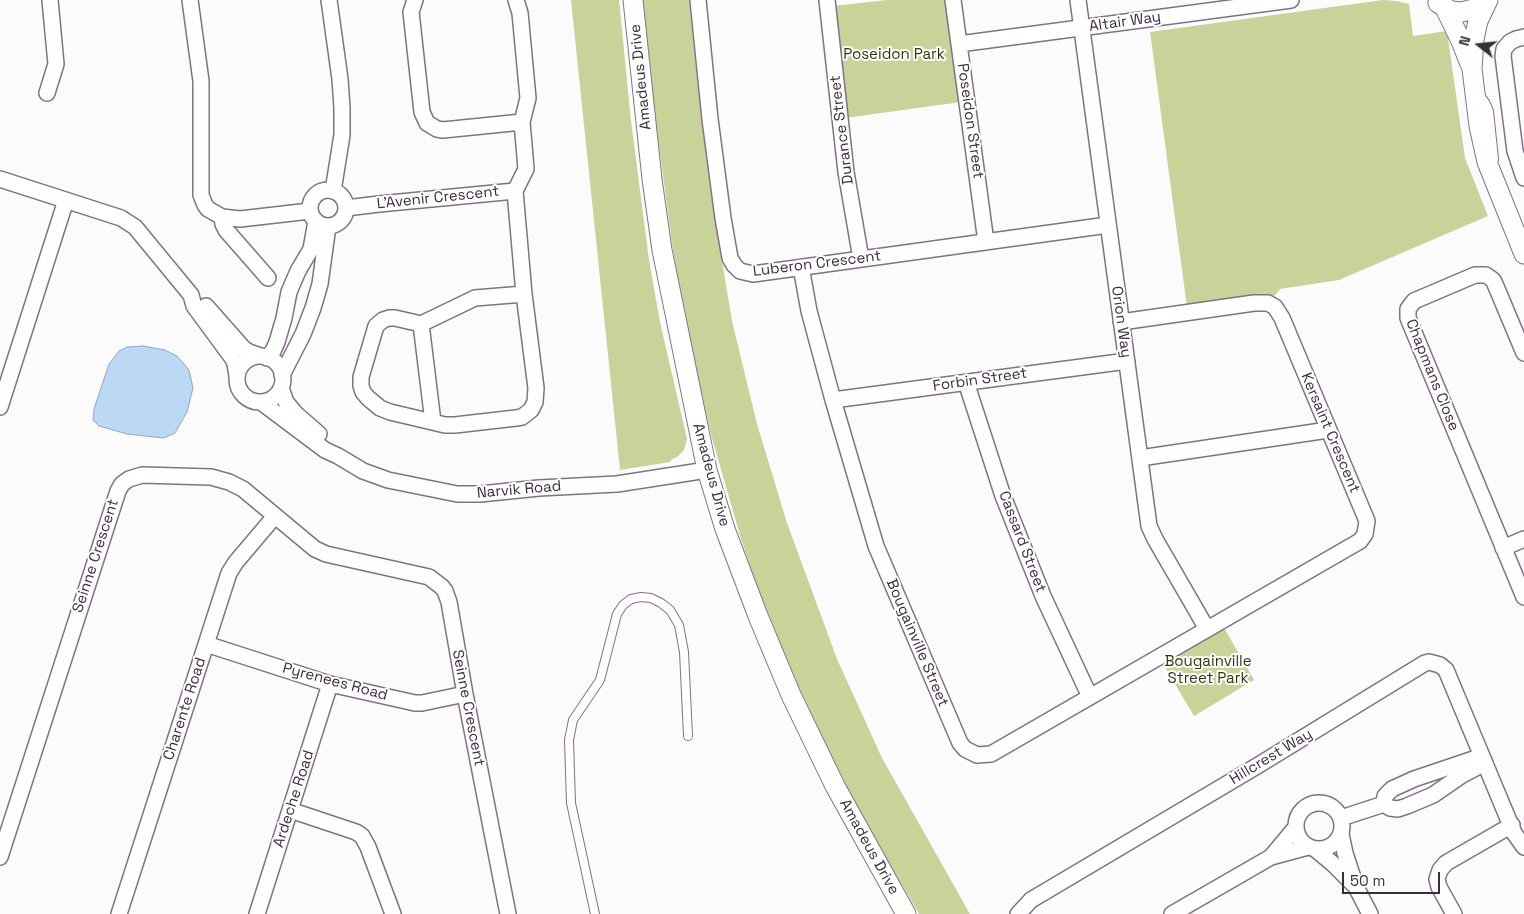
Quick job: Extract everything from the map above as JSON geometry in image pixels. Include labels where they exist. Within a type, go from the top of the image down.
[{"type":"street","points":[[46,93],[56,64],[50,0]]},
{"type":"street","points":[[190,0],[201,81],[201,195],[208,209],[222,217],[240,219],[318,219],[337,224],[341,220],[346,208],[342,198],[333,191],[325,191],[316,195],[310,205],[318,219],[320,284],[304,334],[275,397],[261,402],[250,400],[242,393],[238,387],[235,364],[194,306],[191,295]]},
{"type":"street","points":[[329,0],[342,108],[342,135],[333,191]]},
{"type":"street","points":[[415,0],[412,7],[412,21],[422,112],[427,123],[436,129],[443,130],[522,122]]},
{"type":"street","name":"L'Avenir Crescent","points":[[346,208],[515,191],[526,169],[522,122],[528,98],[520,13],[516,0]]},
{"type":"street","name":"Amadeus Drive","points":[[633,0],[652,179],[662,250],[706,470],[725,529],[790,695],[835,786],[906,914]]},
{"type":"street","name":"Luberon Crescent","points":[[698,0],[710,119],[723,218],[731,262],[740,271],[748,274],[1108,225]]},
{"type":"street","name":"Durance Street","points":[[827,0],[846,172],[862,259]]},
{"type":"street","name":"Poseidon Street","points":[[953,0],[986,242]]},
{"type":"street","name":"Orion Way","points":[[1078,0],[1151,531],[1207,629]]},
{"type":"street","name":"Altair Way","points":[[959,44],[1082,28],[1220,5],[1291,0]]},
{"type":"street","points":[[1440,4],[1451,11],[1462,12],[1473,9],[1487,0]]},
{"type":"street","points":[[1487,0],[1478,21],[1474,39],[1472,69],[1483,146],[1491,173],[1524,254]]},
{"type":"street","points":[[1440,4],[1461,41],[1472,69]]},
{"type":"street","points":[[1524,38],[1516,38],[1510,42],[1504,49],[1503,56],[1516,159],[1524,178]]},
{"type":"street","points":[[0,179],[121,218],[131,223],[145,237],[191,295],[200,300],[244,349],[277,364],[282,382]]},
{"type":"street","points":[[515,191],[524,294],[536,388],[536,402],[531,410],[522,417],[455,425],[386,411],[363,392],[361,377],[378,324],[382,320],[389,318],[421,324],[475,298],[524,294]]},
{"type":"street","points":[[0,407],[66,200]]},
{"type":"street","points":[[222,217],[226,230],[268,278]]},
{"type":"street","points":[[237,376],[240,368],[247,360],[254,357],[264,357],[273,351],[284,318],[289,292],[312,244],[318,219]]},
{"type":"street","name":"Bougainville Street","points":[[801,267],[809,311],[876,546],[960,743],[965,749],[982,756],[991,754],[1207,629]]},
{"type":"street","name":"Chapmans Close","points":[[1524,353],[1495,284],[1486,275],[1476,274],[1414,301],[1408,309],[1408,318],[1524,598]]},
{"type":"street","name":"Kersaint Crescent","points":[[1122,322],[1254,302],[1268,303],[1275,307],[1282,318],[1367,521],[1365,534],[1360,541],[1207,629]]},
{"type":"street","points":[[284,318],[306,324]]},
{"type":"street","points":[[421,324],[433,422]]},
{"type":"street","name":"Forbin Street","points":[[833,400],[1126,360]]},
{"type":"street","name":"Narvik Road","points":[[282,382],[286,402],[296,414],[330,444],[338,456]]},
{"type":"street","name":"Cassard Street","points":[[966,382],[1003,496],[1043,596],[1090,697]]},
{"type":"street","name":"Narvik Road","points":[[261,402],[325,450],[338,456],[350,465],[388,480],[457,494],[617,484],[706,470]]},
{"type":"street","points":[[1140,458],[1328,430]]},
{"type":"street","name":"Seinne Crescent","points":[[0,857],[120,487],[129,479],[142,475],[218,478],[243,489],[306,543],[321,552],[423,576],[438,583],[448,597],[508,914]]},
{"type":"street","name":"Charente Road","points":[[119,914],[227,579],[232,567],[275,516]]},
{"type":"street","points":[[1503,548],[1524,539]]},
{"type":"street","name":"Pyrenees Road","points":[[206,644],[330,684],[415,703],[465,694]]},
{"type":"street","name":"Hillcrest Way","points":[[1018,914],[1031,900],[1257,766],[1425,663],[1438,664],[1446,670],[1514,833],[1524,847]]},
{"type":"street","name":"Ardeche Road","points":[[257,914],[330,684]]},
{"type":"street","points":[[1384,804],[1390,808],[1398,809],[1433,796],[1484,760]]},
{"type":"street","points":[[1384,804],[1386,796],[1392,789],[1414,779],[1484,760]]},
{"type":"street","points":[[1356,887],[1332,863],[1302,842],[1296,828],[1300,813],[1306,807],[1321,802],[1328,804],[1335,808],[1341,818],[1345,853],[1356,887],[1370,914]]},
{"type":"street","points":[[1341,818],[1384,804]]},
{"type":"street","points":[[290,810],[356,832],[362,836],[368,847],[393,914]]},
{"type":"street","points":[[1454,914],[1439,887],[1437,879],[1440,870],[1446,863],[1512,826]]},
{"type":"street","points":[[1271,857],[1296,828]]},
{"type":"street","points":[[1172,914],[1271,857],[1312,848],[1323,850],[1336,843],[1342,834]]},
{"type":"lane","points":[[595,914],[571,803],[569,740],[573,720],[600,680],[617,614],[623,605],[631,599],[640,596],[651,598],[661,603],[670,610],[679,625],[684,652],[688,736]]},
{"type":"green space","points":[[571,0],[619,0],[631,121],[649,260],[660,322],[687,439],[684,450],[670,462],[620,470]]},
{"type":"green space","points":[[643,0],[689,0],[712,202],[732,321],[757,424],[787,523],[837,659],[882,758],[970,914],[919,914],[875,839],[832,759],[796,681],[757,586],[741,539],[712,438],[699,386],[676,273],[656,123]]},
{"type":"green space","name":"Poseidon Park","points":[[887,0],[947,0],[961,102],[845,118],[834,6]]},
{"type":"green space","points":[[1383,0],[1409,4],[1413,36],[1447,31],[1465,158],[1488,216],[1339,280],[1280,289],[1272,299],[1187,307],[1150,32]]},
{"type":"green space","name":"Bougainville Street Park","points":[[1223,626],[1254,680],[1194,716],[1162,662]]},
{"type":"water","points":[[143,346],[165,350],[177,356],[189,370],[193,388],[187,412],[175,433],[164,438],[127,434],[99,426],[93,420],[94,409],[109,364],[119,351],[127,347]]}]
